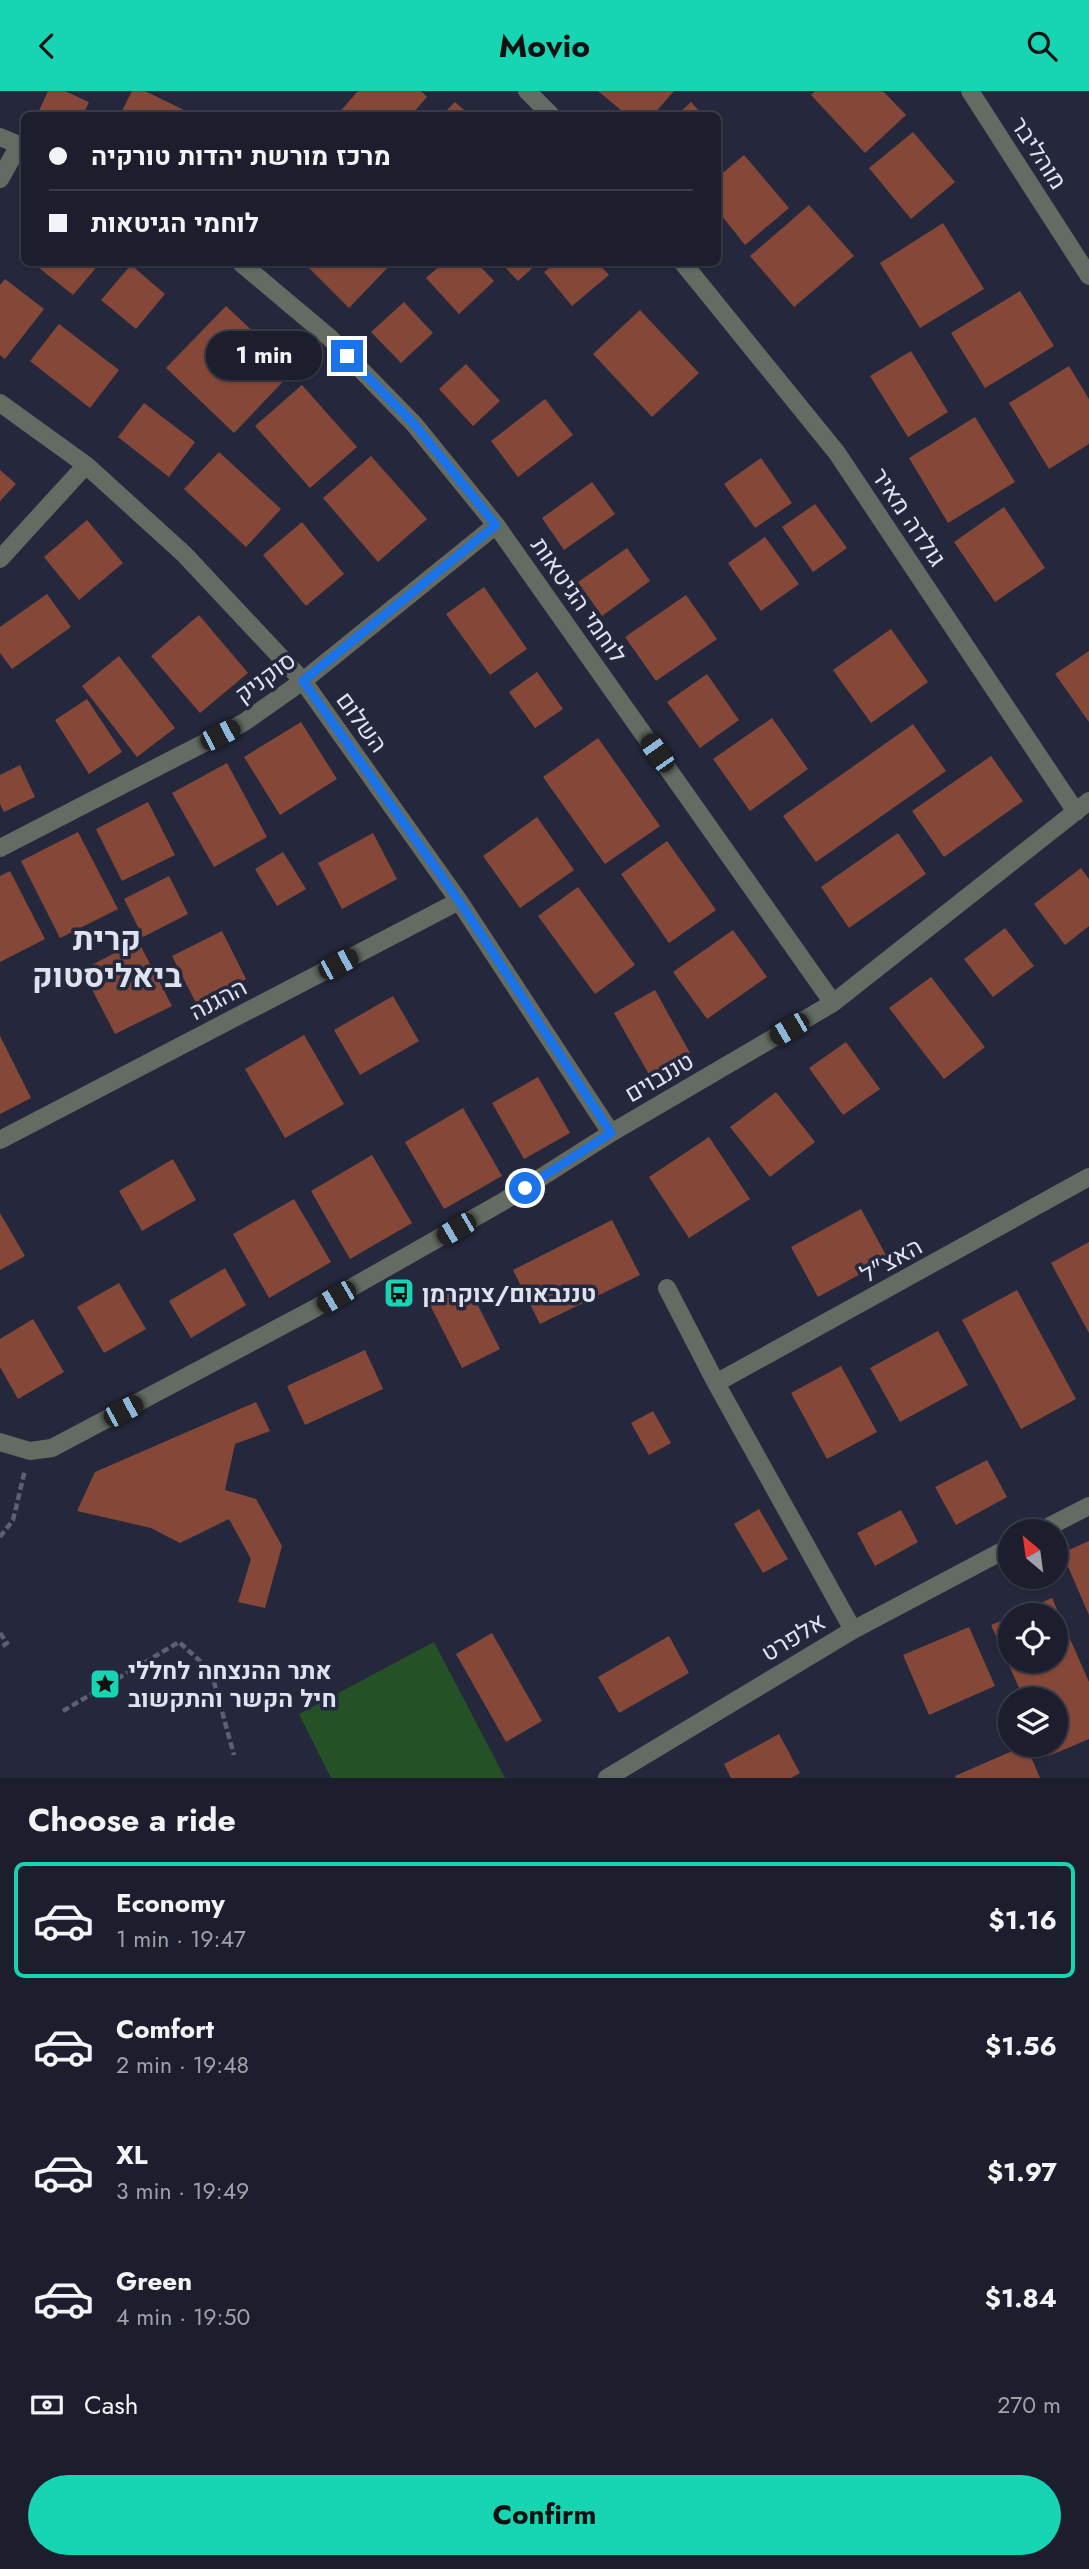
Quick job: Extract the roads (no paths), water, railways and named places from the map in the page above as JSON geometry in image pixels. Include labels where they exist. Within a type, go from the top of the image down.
[{"type":"street","points":[[527,91],[548,112]]},
{"type":"street","name":"מוהליבר","points":[[970,91],[1089,276]]},
{"type":"street","points":[[0,137],[21,146]]},
{"type":"street","points":[[0,179],[21,148]]},
{"type":"street","name":"לוחמי הגיטאות","points":[[245,266],[330,338],[414,424],[496,525],[833,1003]]},
{"type":"street","name":"גולדה מאיר","points":[[685,266],[837,453],[1083,807]]},
{"type":"street","name":"השלום","points":[[0,403],[86,465],[184,554],[303,681],[459,901],[611,1133]]},
{"type":"street","points":[[0,559],[86,465]]},
{"type":"street","name":"סוקניק","points":[[0,848],[243,723],[303,681],[496,525]]},
{"type":"street","name":"טננבוים","points":[[0,1442],[30,1451],[52,1448],[312,1310],[504,1201],[611,1133],[833,1003],[1083,807]]},
{"type":"street","name":"ההגנה","points":[[0,1140],[459,901]]},
{"type":"street","name":"האצ\"ל","points":[[716,1383],[1089,1177]]},
{"type":"street","points":[[667,1288],[716,1383],[853,1630]]},
{"type":"street","points":[[1064,1519],[1089,1506]]},
{"type":"street","name":"אלפרט","points":[[607,1778],[853,1630],[998,1553]]},
{"type":"place","name":"טננבאום/צוקרמן","points":[[399,1293]]},
{"type":"place","name":"אתר ההנצחה לחללי חיל הקשר והתקשוב","points":[[105,1684]]},
{"type":"district","name":"קרית ביאליסטוק","points":[[107,958]]}]
